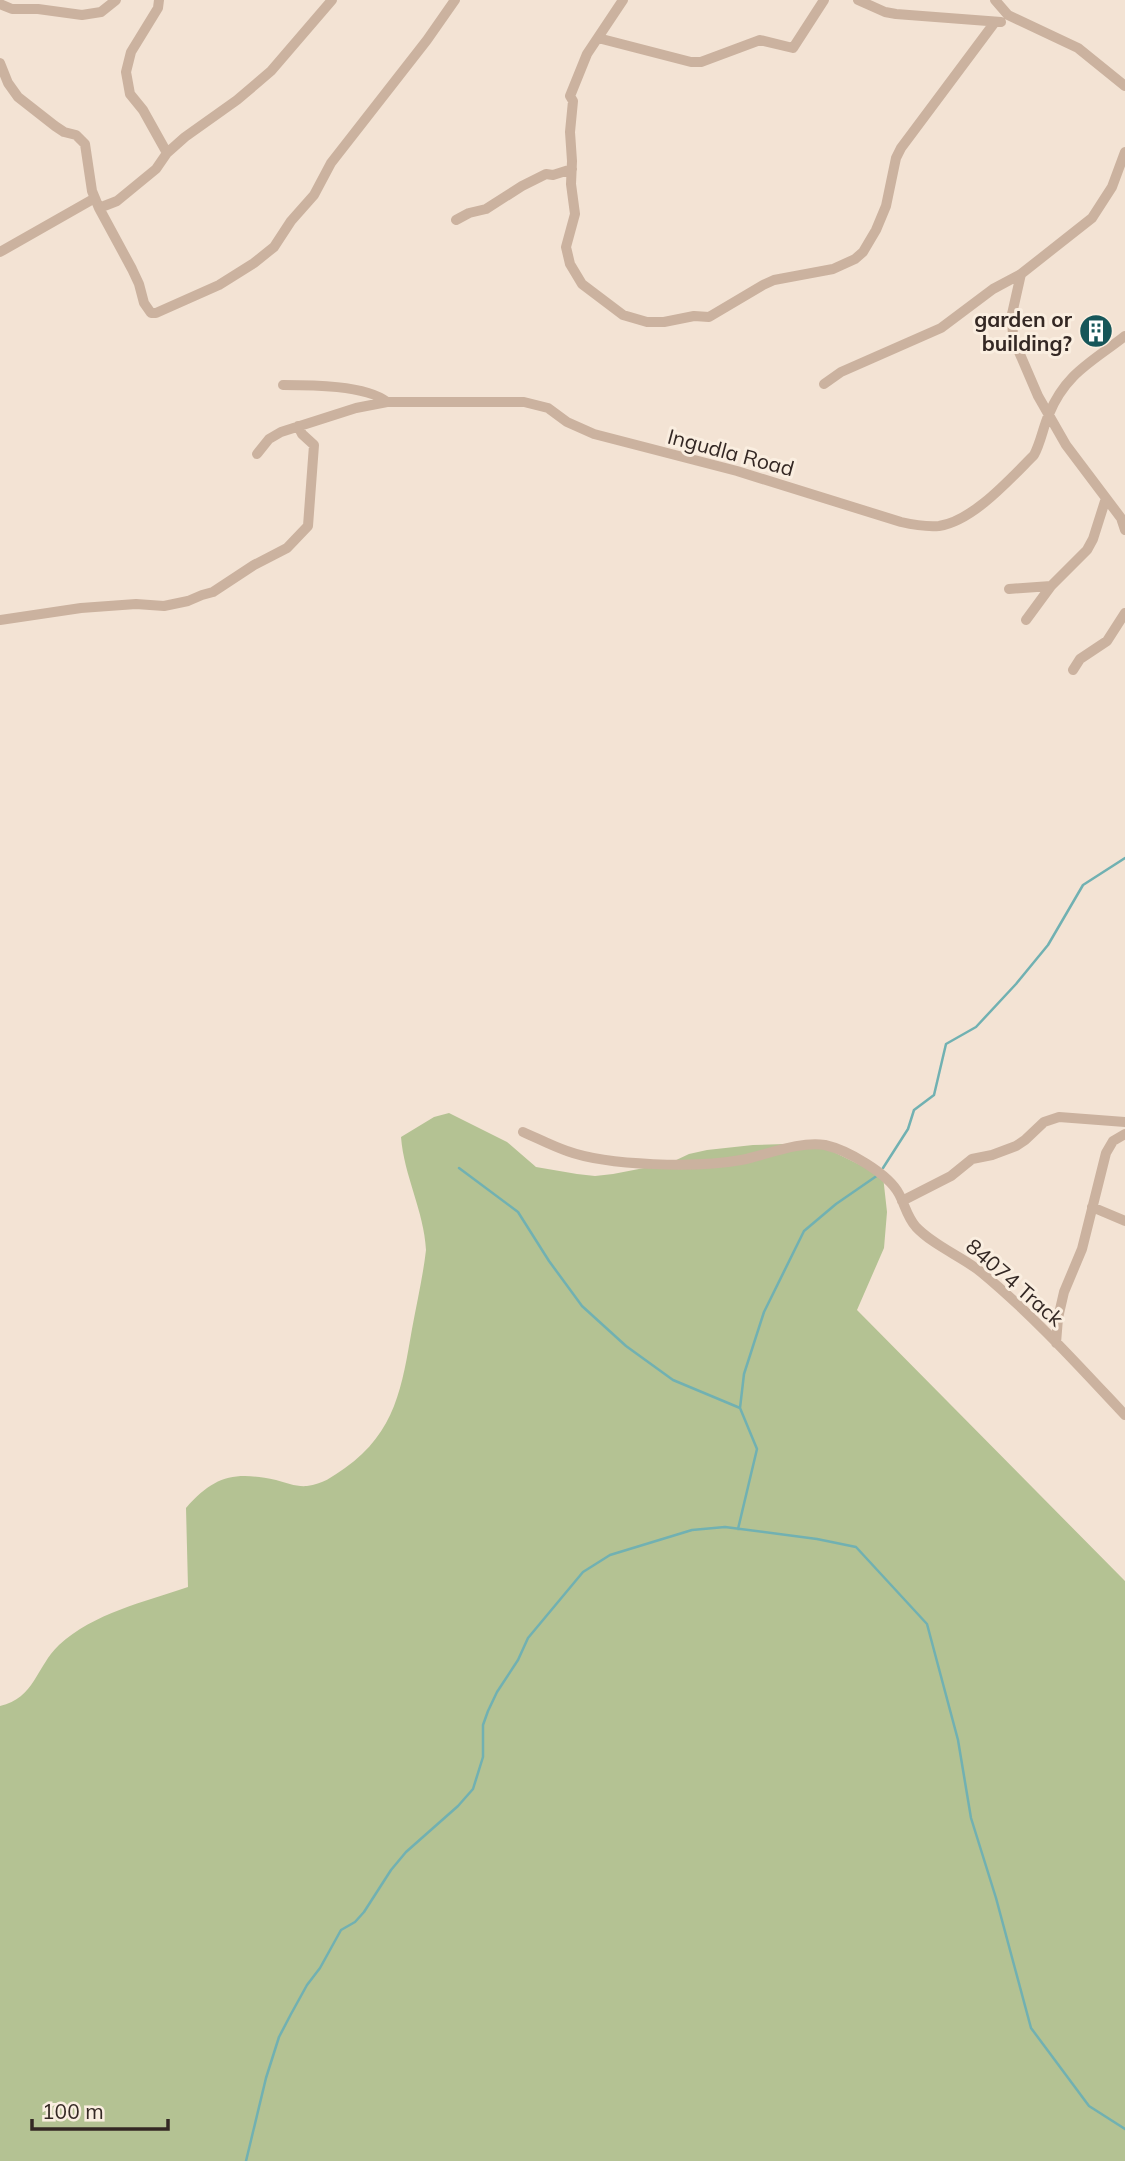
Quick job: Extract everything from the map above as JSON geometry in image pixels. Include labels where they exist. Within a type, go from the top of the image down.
[{"type":"street","points":[[0,4],[12,9],[38,9],[82,15],[101,12],[116,0]]},
{"type":"street","points":[[159,0],[158,8],[131,52],[126,72],[130,94],[143,110],[167,153]]},
{"type":"street","points":[[0,252],[97,203],[117,201],[156,169],[167,153],[271,71],[332,0]]},
{"type":"street","points":[[0,64],[18,97],[54,126],[76,135],[85,144],[97,203],[132,269],[144,303],[151,313],[163,311],[219,285],[274,247],[290,221],[314,195],[331,163],[455,0]]},
{"type":"street","points":[[623,0],[583,62],[569,96],[573,101],[574,113],[570,132],[571,184],[575,214],[566,247],[570,264],[582,284],[623,315],[638,320],[664,322],[694,316],[709,317],[774,280],[833,270],[859,256],[876,230],[886,206],[896,158],[901,148],[995,22]]},
{"type":"street","points":[[598,38],[691,62],[708,60],[760,40],[793,48],[824,0]]},
{"type":"street","points":[[859,0],[896,14],[995,22],[1004,21],[1008,15]]},
{"type":"street","points":[[995,0],[1008,15],[1078,48],[1125,86]]},
{"type":"street","points":[[824,384],[841,372],[941,328],[993,289],[1021,274],[1093,218],[1112,187],[1125,152]]},
{"type":"street","points":[[456,220],[468,213],[486,209],[546,174],[553,175],[572,169]]},
{"type":"street","points":[[1021,274],[1012,314],[1013,338],[1032,385],[1066,445],[1121,518],[1125,530]]},
{"type":"street","name":"Ingudla Road","points":[[257,454],[273,436],[298,426],[356,408],[387,402],[535,403],[594,434],[737,471],[901,522],[932,526],[951,523],[965,516],[1028,461],[1038,449],[1048,415],[1058,395],[1075,373],[1125,336]]},
{"type":"street","points":[[283,385],[309,385],[370,393],[387,402]]},
{"type":"street","points":[[0,620],[81,608],[136,604],[164,606],[188,601],[213,592],[254,565],[287,548],[308,526],[314,465],[314,445],[298,426]]},
{"type":"street","points":[[1026,620],[1051,586],[1090,544],[1106,498]]},
{"type":"street","points":[[1009,589],[1051,586]]},
{"type":"street","points":[[1073,670],[1083,656],[1107,641],[1125,613]]},
{"type":"street","points":[[902,1201],[951,1176],[972,1159],[1016,1146],[1049,1119],[1059,1117],[1125,1122]]},
{"type":"street","name":"84074 Track","points":[[523,1132],[568,1152],[603,1159],[647,1163],[739,1160],[796,1147],[821,1145],[842,1150],[872,1168],[891,1184],[915,1226],[980,1271],[1090,1376],[1125,1415]]},
{"type":"street","points":[[1056,1343],[1064,1292],[1082,1249],[1109,1146],[1125,1134]]},
{"type":"street","points":[[1092,1208],[1125,1221]]},
{"type":"green space","points":[[449,1113],[507,1142],[536,1167],[577,1174],[613,1174],[670,1163],[689,1154],[707,1150],[815,1143],[883,1176],[887,1212],[884,1248],[857,1310],[1125,1581],[1125,2161],[0,2161],[0,1706],[21,1696],[51,1654],[73,1634],[120,1610],[188,1587],[186,1508],[206,1489],[236,1476],[261,1477],[299,1486],[318,1484],[345,1468],[376,1439],[400,1389],[426,1250],[422,1221],[406,1166],[401,1137],[434,1117]]},
{"type":"waterway","points":[[883,1168],[908,1129],[914,1110],[934,1095],[946,1044],[976,1027],[1016,984],[1048,945],[1083,885],[1125,858]]},
{"type":"waterway","points":[[459,1168],[518,1212],[582,1306],[626,1346],[673,1380],[740,1408]]},
{"type":"waterway","points":[[738,1529],[757,1449],[740,1408],[744,1374],[764,1312],[804,1231],[836,1204],[878,1175]]},
{"type":"waterway","points":[[246,2161],[266,2078],[279,2037],[291,2014],[341,1930],[355,1922],[364,1912],[406,1852],[458,1806],[473,1789],[483,1757],[483,1725],[488,1711],[528,1638],[583,1572],[610,1555],[692,1530],[725,1527],[856,1547],[927,1624],[958,1740],[971,1818],[1031,2028],[1089,2106],[1125,2129]]},
{"type":"place","name":"garden or building?","points":[[1096,331]]}]
